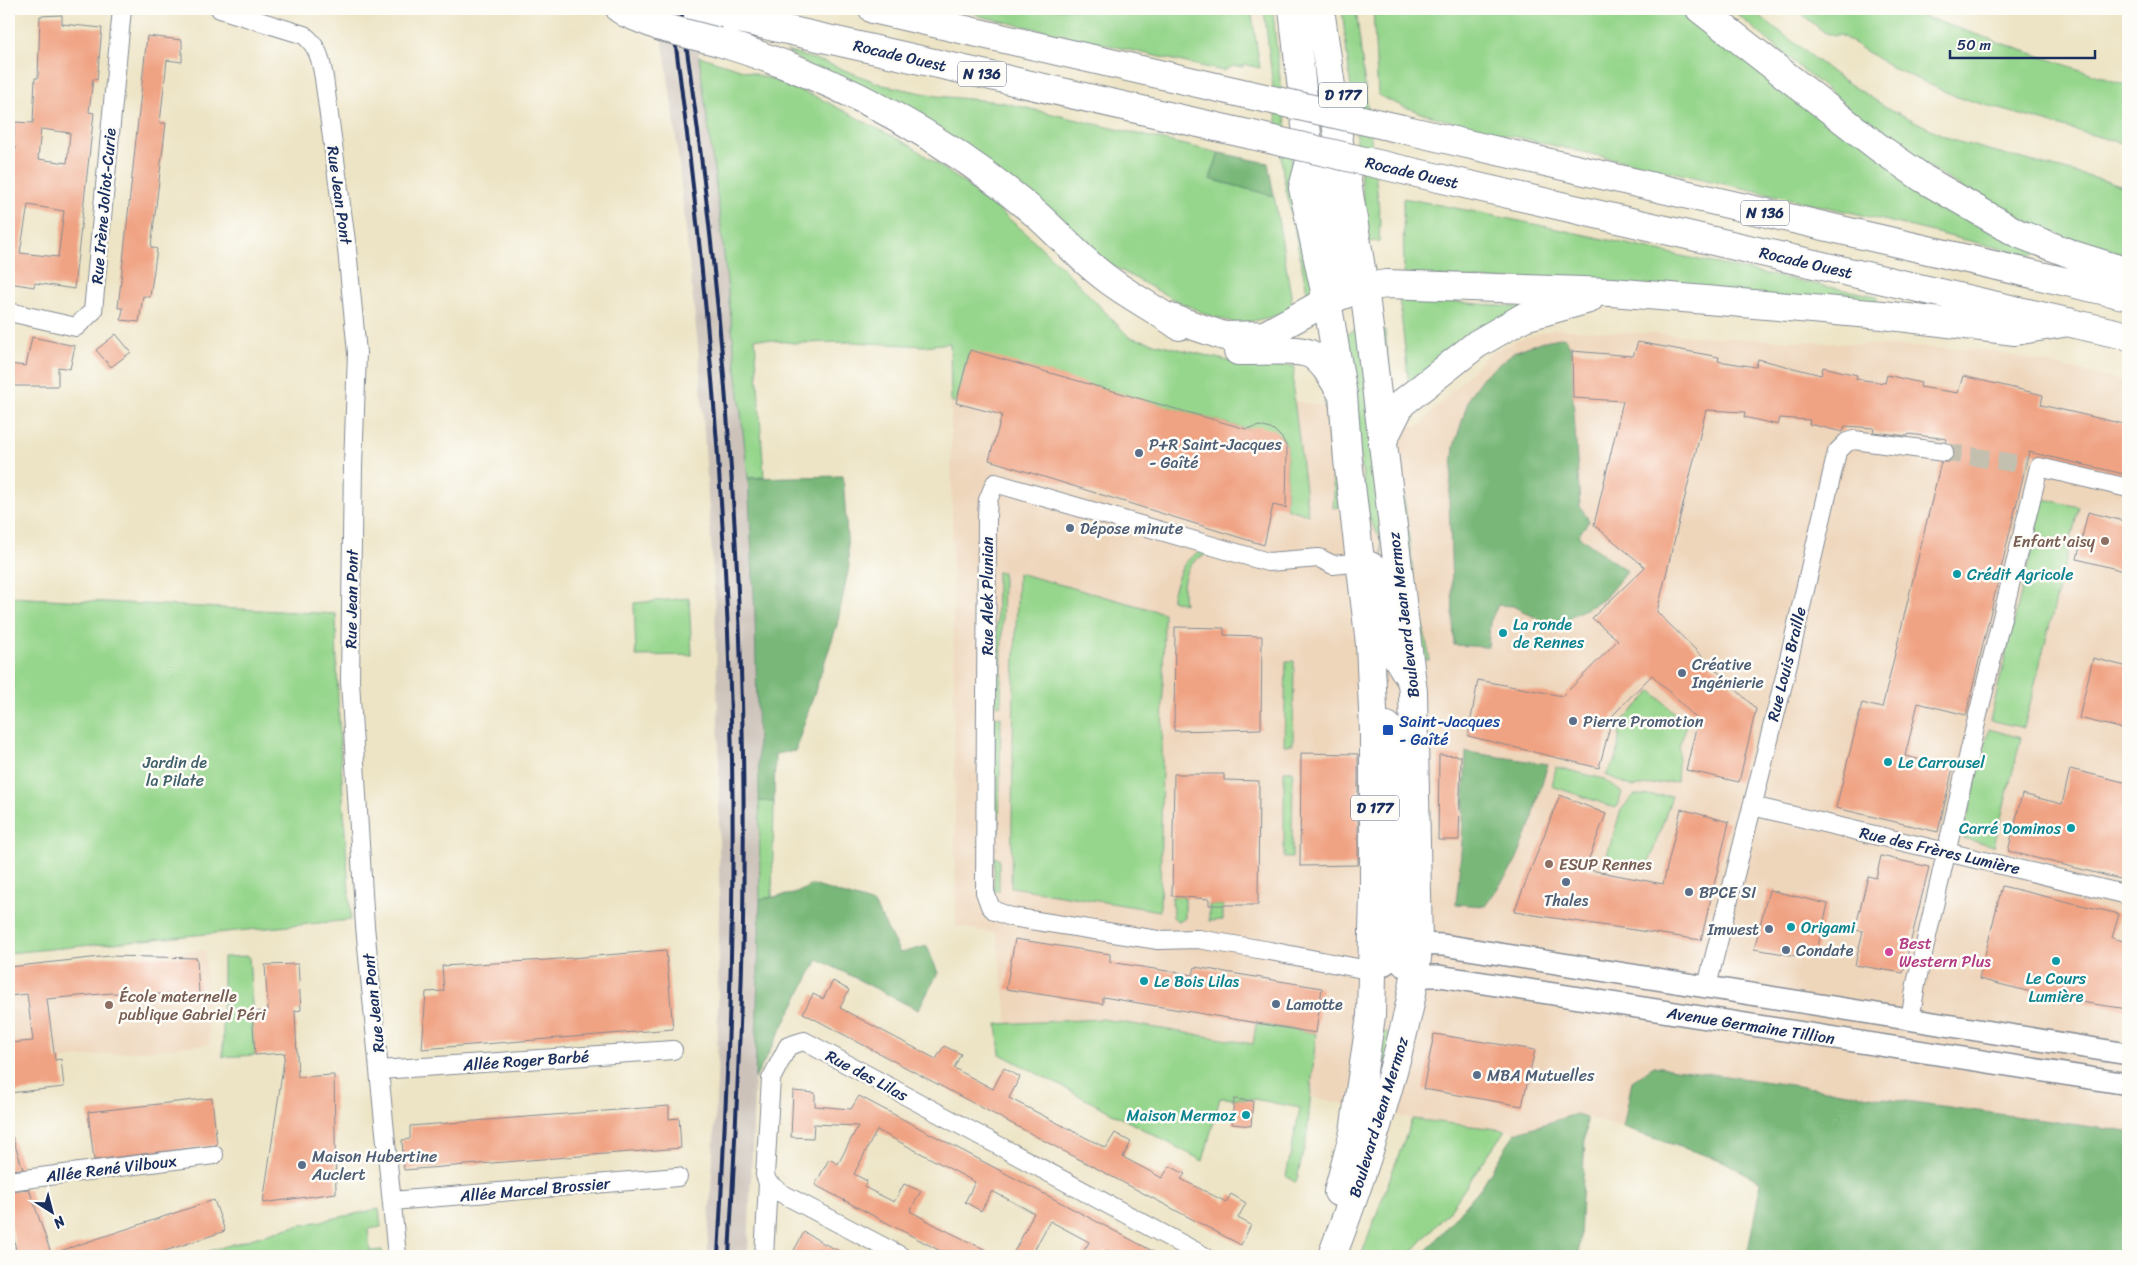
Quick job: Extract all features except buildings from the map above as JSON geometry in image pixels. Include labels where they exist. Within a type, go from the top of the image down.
[{"type":"main road","points":[[620,9],[661,27],[767,56],[848,91],[918,127],[973,165],[1036,214],[1085,262],[1106,279],[1165,316],[1192,336],[1211,346],[1225,350],[1310,353],[1319,361],[1343,395]]},
{"type":"main road","name":"N 136","points":[[874,9],[2128,296]]},
{"type":"main road","name":"D 177","points":[[1293,9],[1310,161],[1303,188],[1327,301]]},
{"type":"main road","points":[[1320,9],[1340,149],[1347,182]]},
{"type":"main road","name":"D 177","points":[[1337,9],[1347,182],[1364,287]]},
{"type":"main road","points":[[1700,9],[1878,147],[1924,179],[2017,233],[2128,272]]},
{"type":"main road","name":"Rocade Ouest","points":[[703,11],[2128,336]]},
{"type":"main road","points":[[1310,161],[1326,184],[1344,274],[1356,286],[1364,287]]},
{"type":"main road","points":[[1165,316],[1224,336],[1264,334],[1327,301],[1364,287],[1387,284],[1612,292],[1883,315],[2016,331],[2069,322]]},
{"type":"main road","name":"Boulevard Jean Mermoz","points":[[1364,287],[1413,692],[1408,950]]},
{"type":"main road","points":[[1382,442],[1401,404],[1477,344],[1524,317],[1612,292]]},
{"type":"main road","name":"Boulevard Jean Mermoz","points":[[1316,1256],[1342,1180],[1354,1132],[1371,1016],[1373,971],[1375,774],[1370,644],[1343,395],[1327,301]]},
{"type":"main road","name":"Boulevard Jean Mermoz","points":[[1370,644],[1395,765],[1408,950]]},
{"type":"main road","points":[[1408,950],[1416,976]]},
{"type":"main road","name":"Avenue Germaine Tillion","points":[[1373,971],[1416,976]]},
{"type":"main road","name":"Boulevard Jean Mermoz","points":[[1332,1256],[1356,1191],[1386,1099],[1407,1023],[1416,976]]},
{"type":"street","name":"Rue Irène Joliot-Curie","points":[[9,312],[76,327],[94,311],[122,9]]},
{"type":"street","name":"Rue Jean Pont","points":[[220,9],[304,35],[312,42],[320,56],[324,78],[347,249],[357,353],[353,466],[350,681],[362,877],[397,1256]]},
{"type":"street","name":"Rue Louis Braille","points":[[1708,986],[1837,452],[1846,442],[1854,440],[1944,452]]},
{"type":"street","points":[[1910,1020],[2032,466],[2128,488]]},
{"type":"street","name":"Rue Alek Plunian","points":[[1360,561],[1333,565],[1319,558],[1268,562],[995,483],[988,500],[987,516],[985,892],[988,901],[995,911],[1011,917],[1167,941],[1198,938],[1270,950],[1373,971]]},
{"type":"street","points":[[1360,561],[1371,561],[1377,564],[1380,572],[1392,659],[1413,692]]},
{"type":"street","name":"Rue des Frères Lumière","points":[[1752,806],[2128,894]]},
{"type":"street","name":"Avenue Germaine Tillion","points":[[1408,950],[1443,945],[1456,949],[1708,986],[1753,996],[2128,1054]]},
{"type":"street","points":[[1373,971],[1408,950]]},
{"type":"street","name":"Avenue Germaine Tillion","points":[[1416,976],[1439,976],[2128,1084]]},
{"type":"street","name":"Rue des Lilas","points":[[764,1256],[768,1183],[765,1176],[771,1079],[788,1046],[804,1041],[1204,1256]]},
{"type":"street","name":"Allée Roger Barbé","points":[[379,1070],[673,1050]]},
{"type":"street","name":"Allée René Vilboux","points":[[9,1180],[214,1155]]},
{"type":"street","name":"Allée Marcel Brossier","points":[[392,1200],[678,1177]]},
{"type":"street","points":[[768,1183],[781,1193],[901,1256]]},
{"type":"shaded area","points":[[658,9],[693,9],[720,217],[748,478],[755,616],[760,942],[748,1256],[707,1256],[717,1084],[719,755],[715,603],[699,356],[674,118]]},
{"type":"shaded area","points":[[950,318],[1211,383],[1418,427],[1486,356],[1514,341],[1555,329],[1993,351],[2128,382],[2128,1132],[1654,1066],[1632,1081],[1623,1128],[1576,1114],[1515,1133],[1505,1130],[1412,1119],[1220,1076],[1009,1032],[996,933],[956,926]]},
{"type":"shaded area","name":"École maternelle publique Gabriel Péri","points":[[205,950],[210,1044],[62,1059],[64,1087],[9,1093],[9,967],[109,956]]},
{"type":"green space","points":[[968,9],[1251,9],[1260,68],[1243,64],[1243,67],[1233,66],[1224,71],[979,16]]},
{"type":"green space","points":[[1264,9],[1273,9],[1285,116],[1296,188],[1316,294],[1309,301],[1283,174]]},
{"type":"green space","points":[[1342,9],[1356,9],[1377,190],[1380,222],[1379,241],[1368,242]]},
{"type":"green space","points":[[1373,9],[1682,9],[2038,253],[2032,256],[1858,214],[1494,132],[1434,117],[1391,102],[1378,95]]},
{"type":"green space","points":[[1731,9],[1751,9],[1837,76],[1886,107],[1955,141],[2128,187],[2128,256],[2046,230],[1993,205],[1952,182],[1875,128]]},
{"type":"green space","points":[[1795,9],[1901,9],[2128,86],[2128,145],[1957,97],[1893,68],[1839,34],[1834,36],[1824,32]]},
{"type":"green space","points":[[786,51],[824,62],[883,85],[937,96],[1001,102],[1219,153],[1210,179],[1274,196],[1293,307],[1275,316],[1239,324],[1208,315],[1171,298],[1111,265]]},
{"type":"green space","points":[[699,56],[777,81],[821,99],[913,147],[978,193],[1027,234],[1068,273],[1129,337],[1237,363],[1294,366],[1293,390],[1308,515],[1286,508],[1287,447],[1274,430],[1246,429],[970,351],[956,403],[951,401],[950,343],[924,346],[851,342],[794,343],[755,338],[764,477],[748,478],[720,217]]},
{"type":"green space","points":[[1219,153],[1268,163],[1274,196],[1210,179]]},
{"type":"green space","points":[[1403,198],[1522,221],[1758,273],[1877,296],[1876,306],[1404,274]]},
{"type":"green space","points":[[1399,297],[1525,308],[1409,385]]},
{"type":"green space","points":[[1360,328],[1384,569],[1380,537],[1369,520],[1343,336]]},
{"type":"green space","points":[[1377,330],[1385,330],[1393,401],[1388,404]]},
{"type":"green space","points":[[1565,337],[1572,351],[1580,506],[1589,521],[1578,536],[1627,571],[1603,600],[1571,616],[1567,624],[1556,628],[1513,606],[1498,605],[1490,622],[1488,647],[1454,645],[1449,499],[1454,447],[1470,395],[1483,377],[1514,352],[1540,342]]},
{"type":"green space","points":[[1324,401],[1337,466],[1340,507],[1333,508],[1334,494]]},
{"type":"green space","points":[[1396,428],[1414,580],[1430,660],[1417,660],[1392,451]]},
{"type":"green space","points":[[843,476],[849,566],[837,625],[795,751],[775,754],[774,802],[759,801],[755,616],[748,478]]},
{"type":"green space","points":[[2044,499],[2079,507],[2024,728],[1990,720]]},
{"type":"green space","points":[[1208,548],[1209,554],[1194,561],[1186,573],[1183,588],[1184,604],[1172,600],[1177,579],[1183,566],[1193,556]]},
{"type":"green space","points":[[997,572],[1003,572],[1001,705],[996,705]]},
{"type":"green space","points":[[1018,573],[1164,613],[1160,911],[1011,887],[1014,682]]},
{"type":"green space","name":"Jardin de la Pilate","points":[[9,597],[336,614],[339,729],[351,920],[9,953]]},
{"type":"green space","points":[[689,598],[692,655],[636,656],[634,603]]},
{"type":"green space","points":[[1286,661],[1294,661],[1293,744],[1284,745]]},
{"type":"green space","points":[[1652,691],[1687,725],[1679,746],[1677,781],[1633,787],[1606,775],[1617,757],[1621,722]]},
{"type":"green space","points":[[995,716],[1001,717],[999,832],[994,832]]},
{"type":"green space","points":[[1989,729],[2021,738],[1994,846],[1962,838]]},
{"type":"green space","points":[[1466,752],[1548,764],[1532,822],[1514,865],[1485,906],[1456,904],[1462,842]]},
{"type":"green space","points":[[1556,767],[1604,779],[1622,793],[1616,808],[1552,786]]},
{"type":"green space","points":[[1284,771],[1293,771],[1292,858],[1284,858]]},
{"type":"green space","points":[[1634,795],[1672,796],[1649,863],[1615,864],[1606,858],[1621,810]]},
{"type":"green space","points":[[759,801],[774,802],[772,897],[760,899]]},
{"type":"green space","points":[[994,857],[999,858],[999,891],[994,891]]},
{"type":"green space","points":[[813,885],[874,904],[900,953],[927,946],[938,973],[918,1010],[818,959],[755,1079],[760,899],[794,894]]},
{"type":"green space","points":[[1172,896],[1185,897],[1185,918],[1179,922],[1173,917]]},
{"type":"green space","points":[[1209,905],[1223,905],[1223,920],[1209,921]]},
{"type":"green space","points":[[249,956],[255,1055],[223,1057],[223,957]]},
{"type":"green space","points":[[1102,1019],[1253,1044],[1256,1024],[1316,1033],[1307,1136],[1296,1183],[1286,1176],[1300,1108],[1254,1099],[1220,1098],[1203,1161],[1000,1054],[997,1024]]},
{"type":"green space","points":[[1380,1031],[1394,1035],[1360,1149]]},
{"type":"green space","points":[[1654,1066],[2128,1132],[2128,1256],[1747,1256],[1761,1182],[1723,1161],[1623,1128],[1632,1081]]},
{"type":"green space","points":[[1576,1114],[1586,1117],[1579,1256],[1422,1256],[1482,1186],[1515,1133]]},
{"type":"green space","points":[[1412,1119],[1505,1130],[1450,1210],[1408,1256],[1361,1256]]},
{"type":"green space","points":[[379,1209],[381,1227],[368,1229],[370,1251],[382,1250],[383,1256],[192,1256],[292,1227]]},
{"type":"tunnel","points":[[1944,452],[2026,465]]},
{"type":"railway","points":[[671,9],[704,290],[719,477],[729,666],[733,822],[731,946],[718,1256]]},
{"type":"railway","points":[[681,9],[697,122],[722,350],[731,465],[742,694],[743,923],[729,1256]]},
{"type":"place","name":"P+R Saint-Jacques - Gaîté","points":[[1139,453]]},
{"type":"place","name":"Dépose minute","points":[[1070,528]]},
{"type":"place","name":"Enfant'aisy","points":[[2105,541]]},
{"type":"place","name":"Crédit Agricole","points":[[1957,574]]},
{"type":"place","name":"La ronde de Rennes","points":[[1503,633]]},
{"type":"place","name":"Créative Ingénierie","points":[[1682,673]]},
{"type":"place","name":"Pierre Promotion","points":[[1573,721]]},
{"type":"place","name":"Saint-Jacques - Gaîté","points":[[1388,730]]},
{"type":"place","name":"Le Carrousel","points":[[1888,762]]},
{"type":"place","name":"Carré Dominos","points":[[2071,828]]},
{"type":"place","name":"ESUP Rennes","points":[[1549,864]]},
{"type":"place","name":"Thales","points":[[1566,882]]},
{"type":"place","name":"BPCE SI","points":[[1689,892]]},
{"type":"place","name":"Origami","points":[[1791,927]]},
{"type":"place","name":"Imwest","points":[[1769,929]]},
{"type":"place","name":"Condate","points":[[1786,950]]},
{"type":"place","name":"Best Western Plus","points":[[1889,952]]},
{"type":"place","name":"Le Cours Lumière","points":[[2056,961]]},
{"type":"place","name":"Le Bois Lilas","points":[[1144,981]]},
{"type":"place","name":"Lamotte","points":[[1276,1004]]},
{"type":"place","name":"École maternelle publique Gabriel Péri","points":[[109,1005]]},
{"type":"place","name":"MBA Mutuelles","points":[[1477,1075]]},
{"type":"place","name":"Maison Mermoz","points":[[1246,1115]]},
{"type":"place","name":"Maison Hubertine Auclert","points":[[302,1165]]}]
